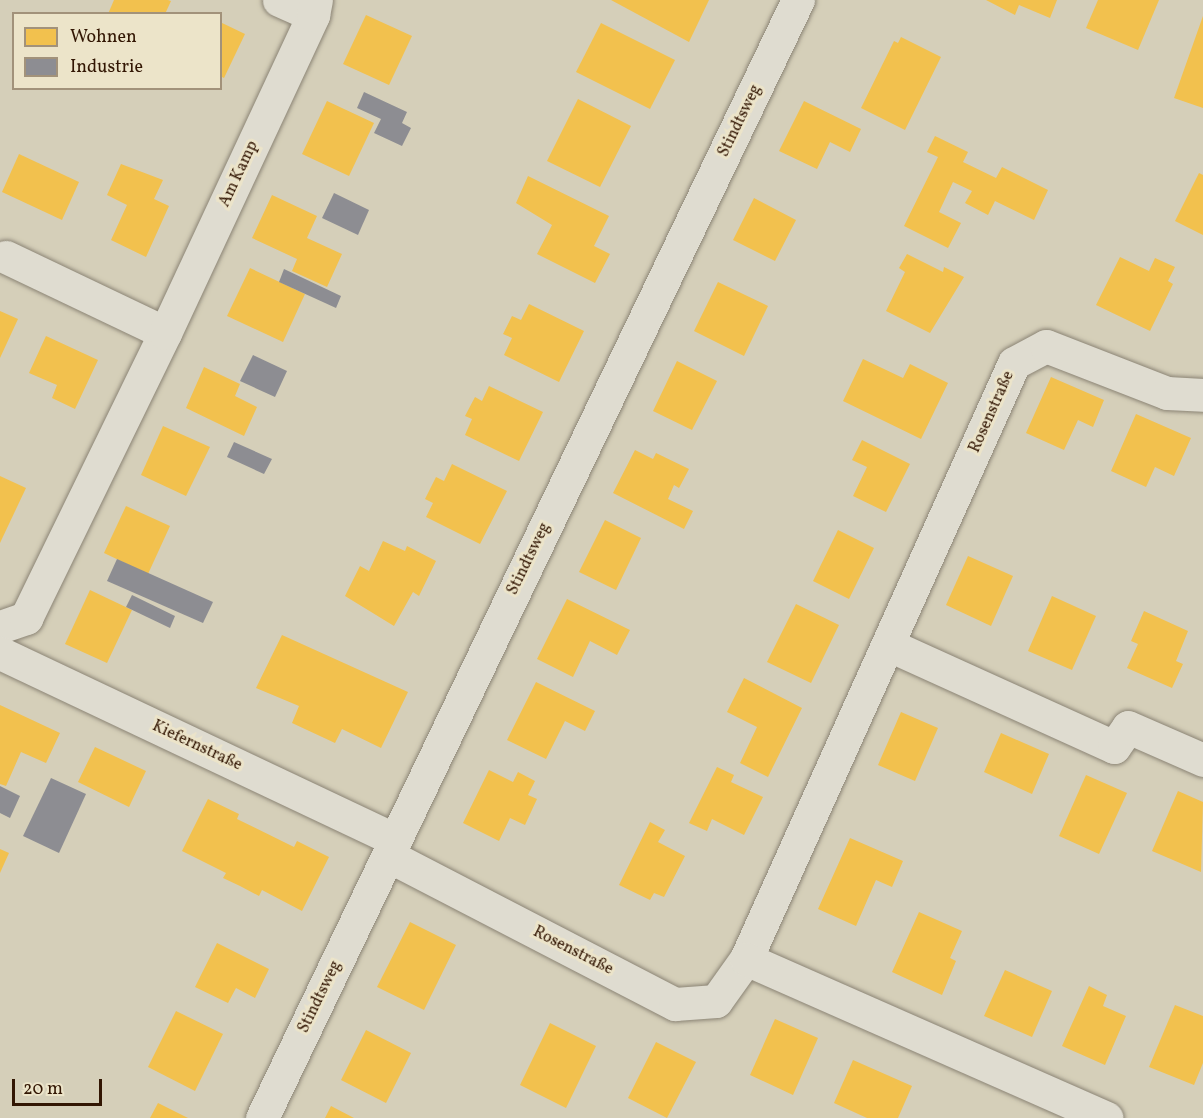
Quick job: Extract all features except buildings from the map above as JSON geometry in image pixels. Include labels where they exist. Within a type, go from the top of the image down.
[{"type":"street","name":"Am Kamp","points":[[0,627],[26,618],[165,333],[315,8],[279,0]]},
{"type":"street","name":"Stindtsweg","points":[[261,1118],[798,0]]},
{"type":"street","points":[[6,257],[165,333]]},
{"type":"street","name":"Rosenstraße","points":[[391,848],[675,1004],[716,1001],[746,959],[1014,363],[1046,346],[1167,393],[1203,395]]},
{"type":"street","points":[[889,645],[1114,747],[1128,727],[1203,760]]},
{"type":"street","name":"Kiefernstraße","points":[[0,653],[391,848]]},
{"type":"street","points":[[746,959],[1107,1118]]}]
